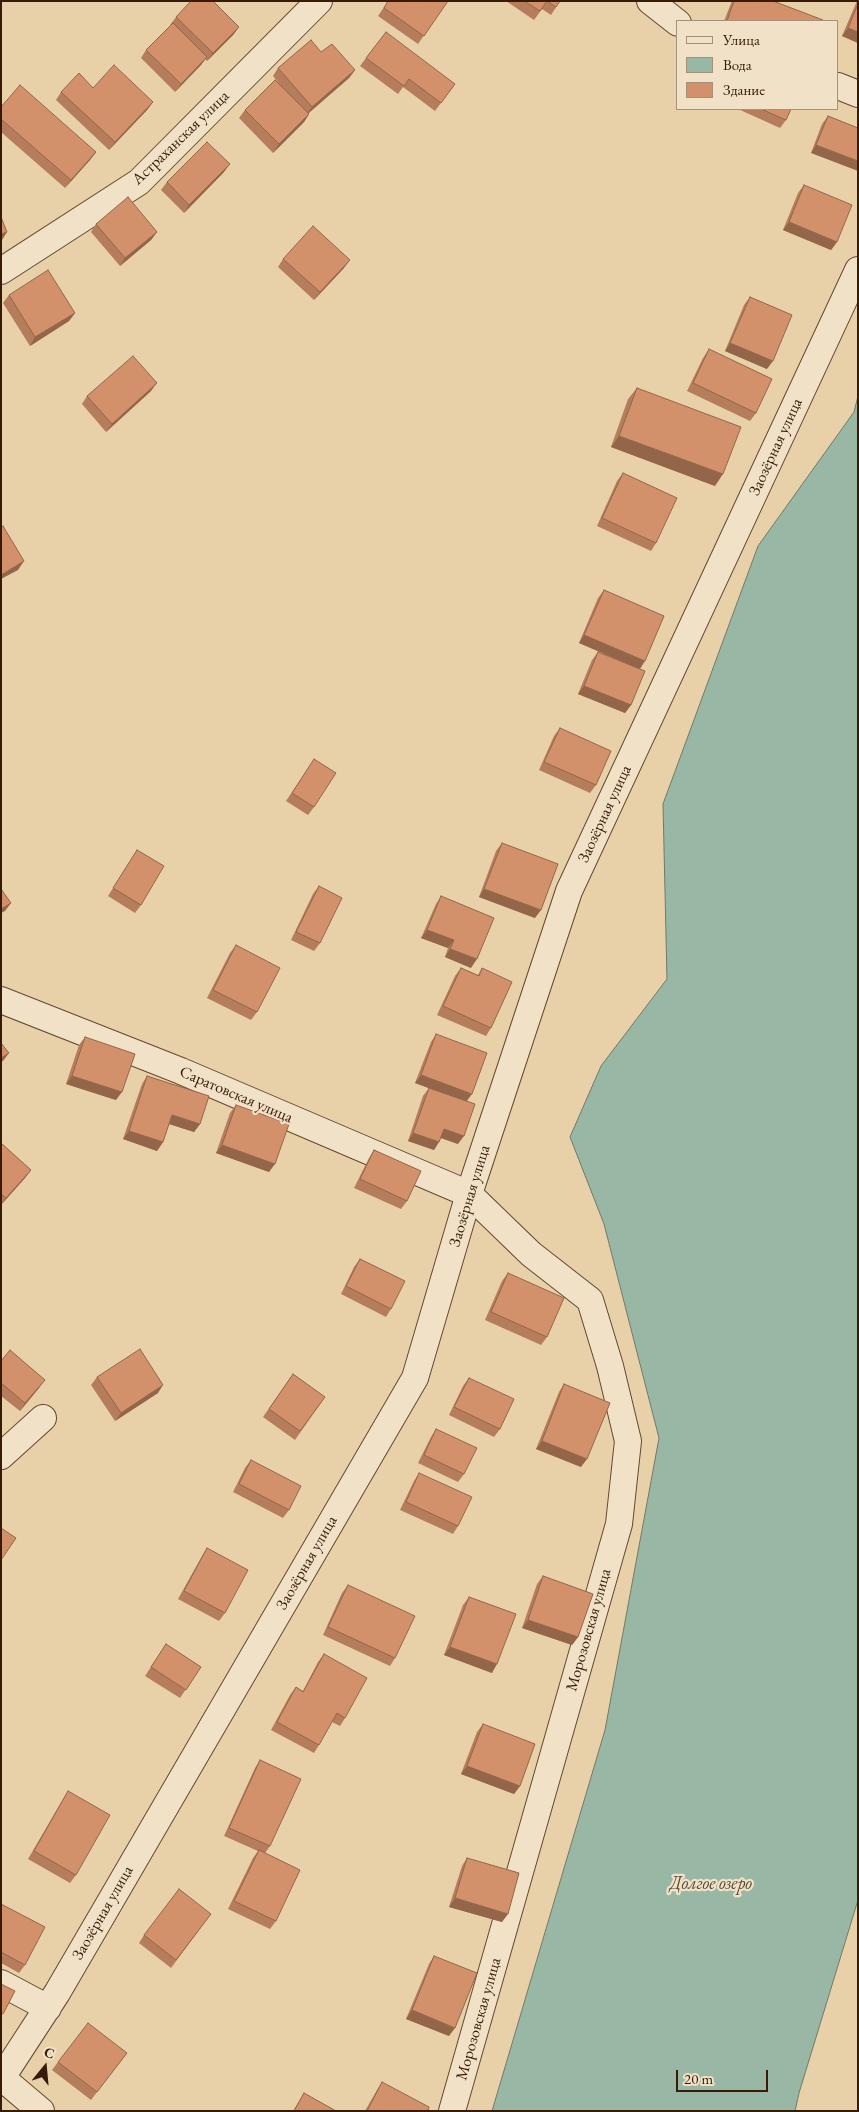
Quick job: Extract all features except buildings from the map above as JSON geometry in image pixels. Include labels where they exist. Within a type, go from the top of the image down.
[{"type":"street","name":"Астраханская улица","points":[[1,271],[139,182],[319,1]]},
{"type":"street","points":[[650,1],[676,21]]},
{"type":"street","points":[[839,86],[858,94]]},
{"type":"street","name":"Заозёрная улица","points":[[2,2079],[48,2008],[415,1378],[469,1194],[569,891],[858,270]]},
{"type":"street","name":"Саратовская улица","points":[[1,1000],[181,1071],[469,1194]]},
{"type":"street","name":"Морозовская улица","points":[[452,2111],[619,1524],[628,1441],[610,1366],[590,1300],[531,1254],[469,1194]]},
{"type":"street","points":[[1,1456],[43,1418]]},
{"type":"street","points":[[1,1983],[48,2008]]},
{"type":"street","points":[[2,2079],[41,2111]]},
{"type":"water","name":"Долгое озеро","points":[[858,396],[858,1900],[795,2111],[492,2111],[605,1730],[659,1438],[604,1224],[570,1137],[601,1066],[667,979],[663,804],[758,546],[854,412]]}]
